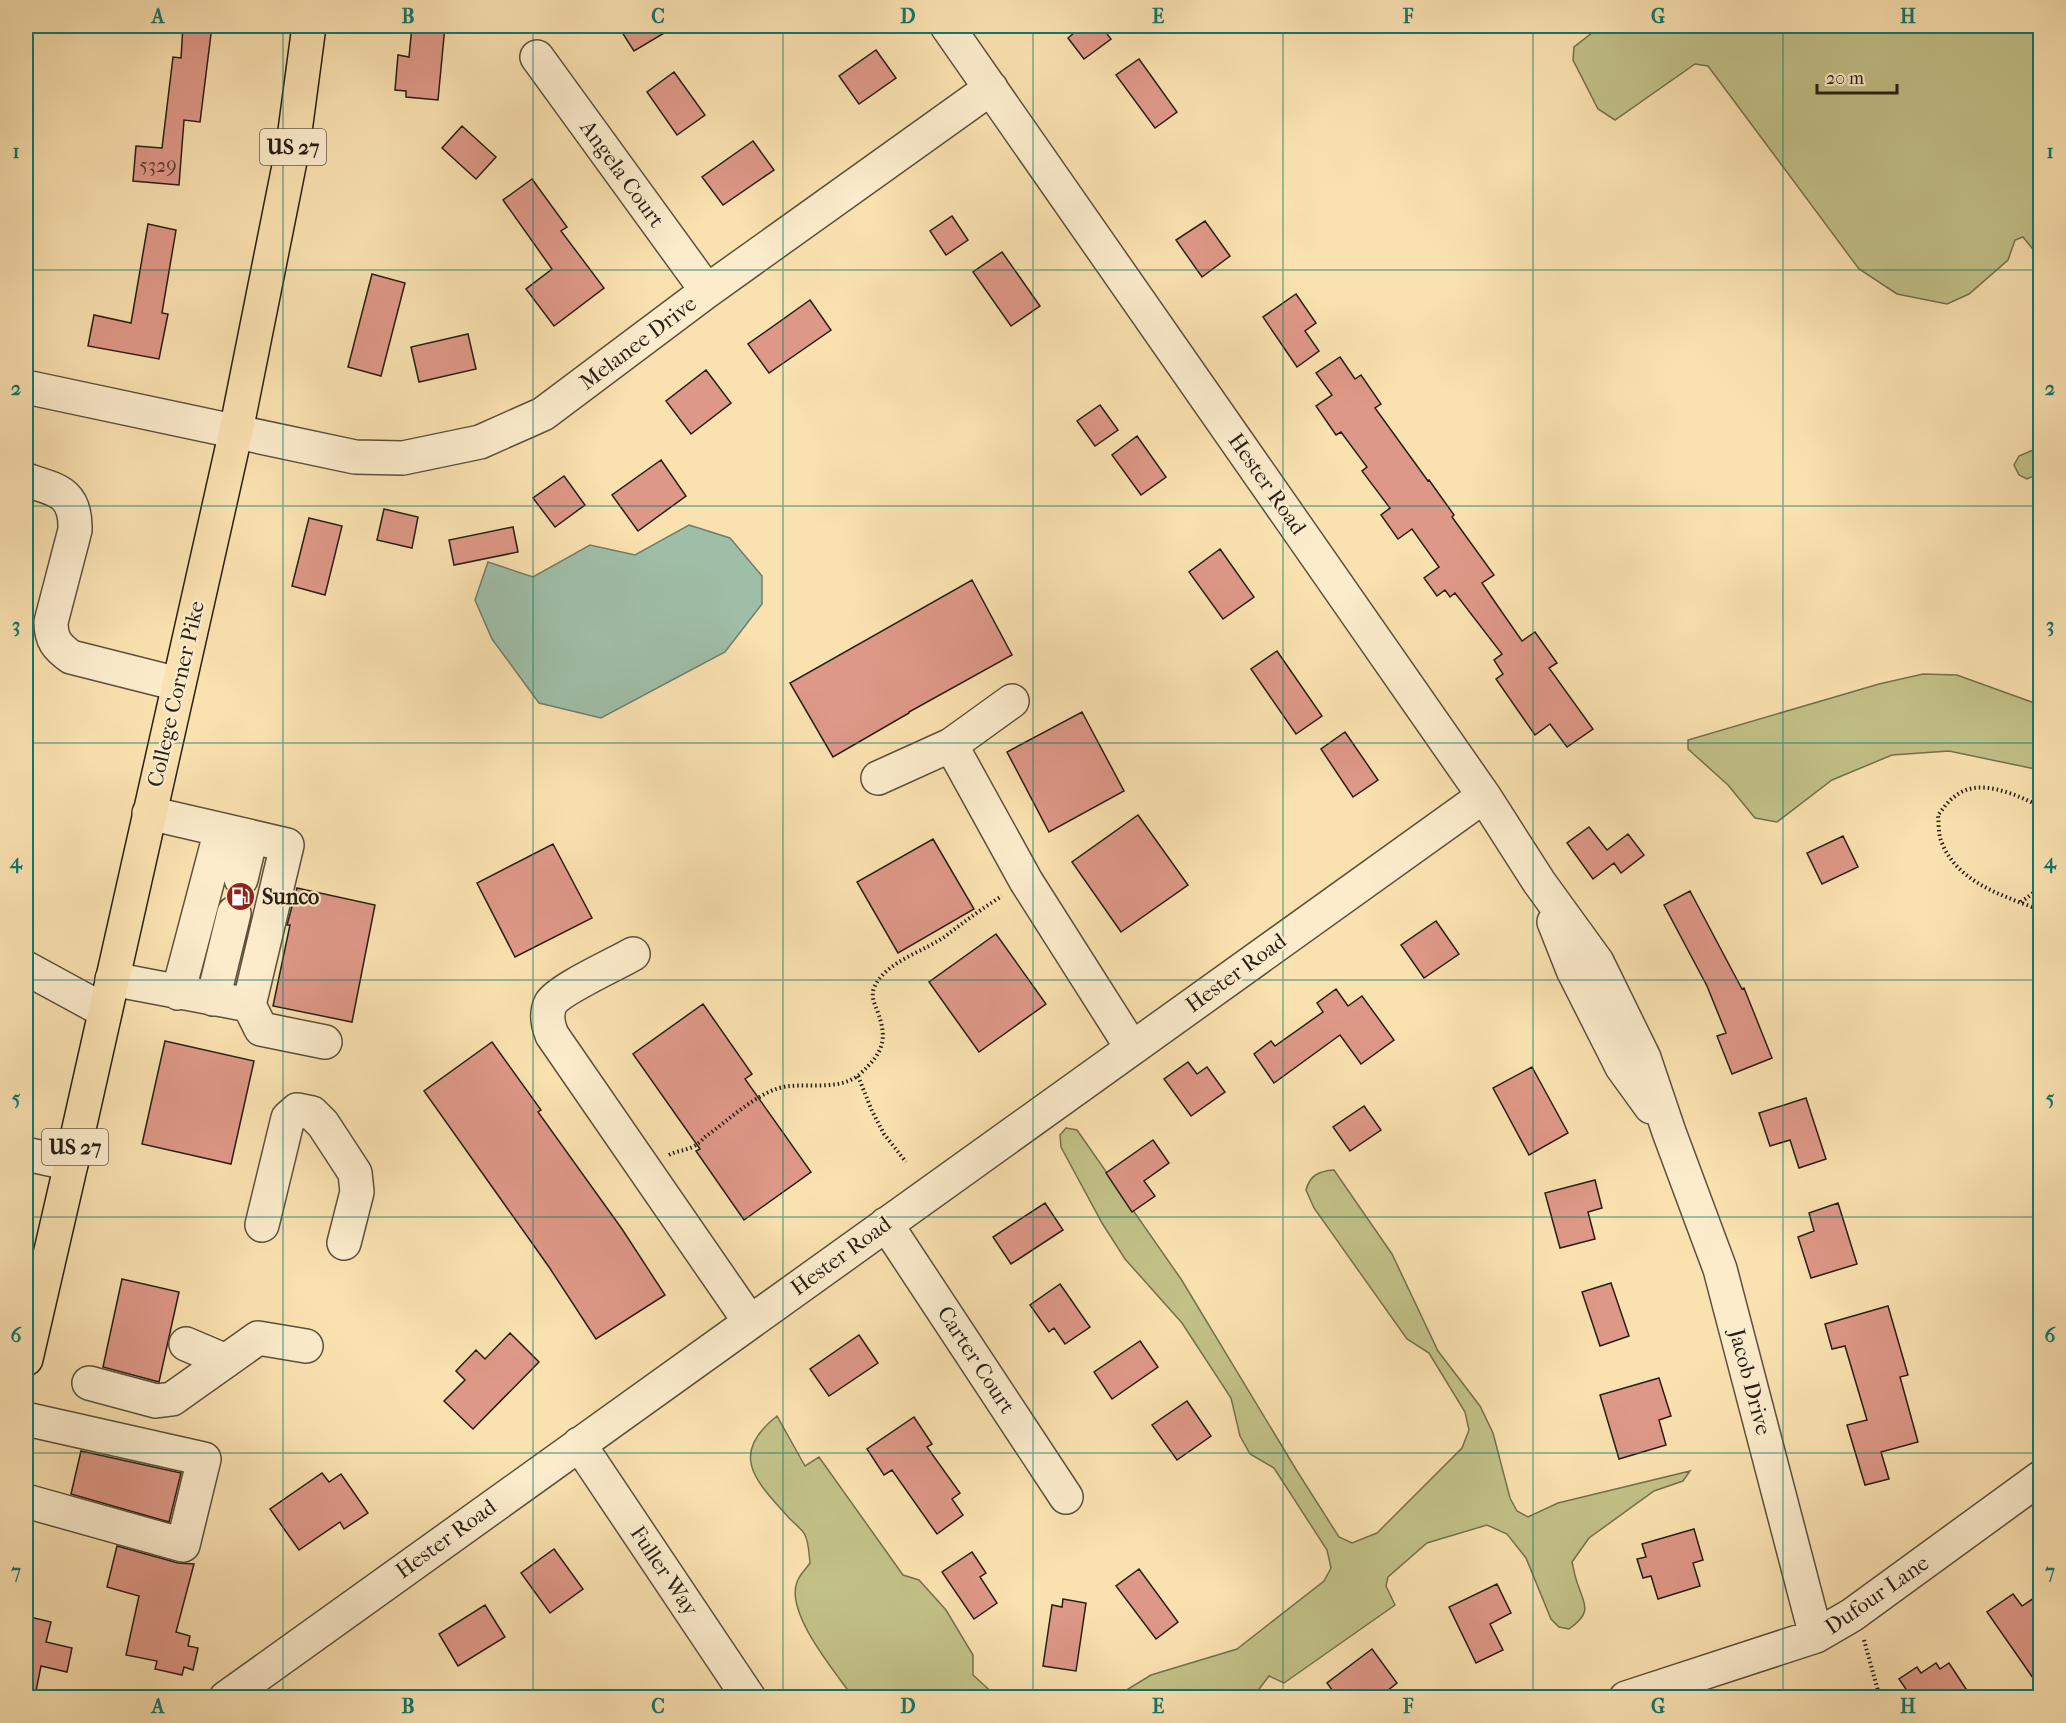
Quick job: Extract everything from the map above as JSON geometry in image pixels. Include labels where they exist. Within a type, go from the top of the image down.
[{"type":"highway","name":"College Corner Pike","points":[[26,1359],[236,431],[293,146],[309,26]]},
{"type":"street","name":"Hester Road","points":[[226,1698],[1484,796],[947,26]]},
{"type":"street","name":"Angela Court","points":[[537,57],[707,291]]},
{"type":"street","name":"Melanee Drive","points":[[26,387],[355,457],[403,458],[480,442],[543,414],[707,291],[991,88]]},
{"type":"street","points":[[26,480],[57,490],[69,501],[75,514],[75,530],[51,622],[51,635],[57,647],[71,657],[178,684]]},
{"type":"street","points":[[878,778],[951,745],[1012,701]]},
{"type":"street","points":[[951,745],[1026,881],[1132,1048]]},
{"type":"street","name":"Jacob Drive","points":[[1484,796],[1539,882],[1573,970],[1622,1067],[1669,1132],[1720,1269],[1816,1636]]},
{"type":"street","points":[[149,813],[286,845],[249,1005],[261,1029],[326,1042]]},
{"type":"street","points":[[236,833],[241,879]]},
{"type":"street","points":[[178,993],[236,833]]},
{"type":"street","points":[[213,999],[234,913]]},
{"type":"street","points":[[633,954],[561,994],[551,1004],[547,1019],[552,1035],[750,1322]]},
{"type":"street","points":[[26,968],[105,1011]]},
{"type":"street","points":[[112,979],[249,1005]]},
{"type":"street","points":[[262,1225],[288,1118],[297,1110],[312,1113],[323,1124],[355,1173],[357,1192],[344,1243]]},
{"type":"street","points":[[26,1154],[71,1164]]},
{"type":"street","name":"Carter Court","points":[[886,1224],[1066,1497]]},
{"type":"street","points":[[89,1383],[156,1401],[171,1399],[258,1338],[306,1346]]},
{"type":"street","points":[[186,1344],[226,1361]]},
{"type":"street","points":[[26,1419],[204,1459],[183,1545],[26,1501]]},
{"type":"street","name":"Fuller Way","points":[[579,1444],[749,1698]]},
{"type":"street","name":"Dufour Lane","points":[[1626,1698],[1816,1636],[1852,1615],[2040,1478]]},
{"type":"path","points":[[2040,806],[2008,792],[1974,787],[1954,796],[1938,815],[1941,842],[1957,868],[1984,887],[2040,910]]},
{"type":"path","points":[[646,1172],[674,1152],[690,1148],[766,1093],[789,1086],[830,1086],[858,1076],[875,1058],[883,1044],[884,1028],[873,1000],[874,988],[883,976],[901,961],[946,936],[960,924],[1026,881]]},
{"type":"path","points":[[2020,902],[2040,888]]},
{"type":"path","points":[[858,1076],[884,1134],[906,1162]]},
{"type":"path","points":[[1852,1615],[1864,1640],[1880,1698]]},
{"type":"shaded area","points":[[1601,26],[2040,26],[2040,258],[2023,237],[2015,240],[2008,260],[1969,294],[1947,304],[1897,294],[1859,269],[1708,66],[1695,64],[1615,120],[1598,109],[1573,60],[1574,47]]},
{"type":"shaded area","points":[[2040,447],[2040,473],[2027,479],[2019,475],[2014,465],[2019,456]]},
{"type":"shaded area","points":[[689,525],[730,538],[762,576],[762,604],[725,652],[601,718],[539,703],[492,639],[475,600],[488,562],[533,577],[590,545],[635,555]]},
{"type":"shaded area","points":[[1923,674],[1957,675],[2040,705],[2040,770],[1949,751],[1892,755],[1832,780],[1777,822],[1755,818],[1728,785],[1688,749],[1688,740],[1879,684]]},
{"type":"shaded area","points":[[1066,1128],[1077,1130],[1181,1279],[1339,1537],[1352,1543],[1377,1533],[1462,1448],[1469,1430],[1465,1412],[1429,1353],[1407,1339],[1314,1208],[1306,1190],[1310,1181],[1320,1173],[1334,1170],[1392,1254],[1438,1351],[1480,1406],[1493,1433],[1510,1498],[1517,1511],[1528,1517],[1558,1503],[1690,1471],[1683,1481],[1654,1491],[1589,1538],[1572,1562],[1585,1610],[1581,1619],[1569,1629],[1559,1627],[1551,1619],[1526,1558],[1507,1534],[1487,1525],[1427,1543],[1388,1577],[1386,1586],[1395,1605],[1284,1683],[1269,1676],[1253,1697],[1115,1697],[1151,1675],[1237,1649],[1324,1581],[1331,1568],[1327,1550],[1274,1468],[1250,1454],[1240,1436],[1231,1398],[1182,1323],[1125,1259],[1102,1223],[1061,1147],[1060,1135]]},
{"type":"shaded area","points":[[777,1416],[805,1466],[819,1457],[903,1575],[919,1580],[946,1610],[973,1655],[973,1675],[997,1697],[853,1697],[824,1658],[798,1610],[795,1595],[797,1582],[810,1563],[805,1535],[767,1492],[752,1468],[750,1456],[753,1443],[762,1430]]},
{"type":"building","points":[[183,26],[212,26],[200,122],[184,120],[179,185],[133,181],[136,146],[162,148],[173,57],[181,58]]},
{"type":"building","points":[[412,26],[445,26],[438,100],[406,97],[406,91],[395,90],[398,55],[409,57]]},
{"type":"building","points":[[618,26],[676,26],[634,51]]},
{"type":"building","points":[[1068,26],[1101,26],[1111,39],[1084,59],[1068,38],[1074,33]]},
{"type":"building","points":[[876,50],[896,78],[859,104],[839,76]]},
{"type":"building","points":[[1139,59],[1177,112],[1155,128],[1116,75]]},
{"type":"building","points":[[674,72],[705,115],[677,135],[647,92]]},
{"type":"building","points":[[462,126],[496,157],[476,179],[442,148]]},
{"type":"building","points":[[753,141],[774,170],[723,205],[702,177]]},
{"type":"building","points":[[532,179],[567,227],[561,231],[604,288],[554,326],[526,289],[552,269],[503,200]]},
{"type":"building","points":[[952,216],[968,240],[946,255],[930,231]]},
{"type":"building","points":[[1205,221],[1230,256],[1202,277],[1176,240]]},
{"type":"building","points":[[148,224],[176,230],[162,313],[168,314],[159,359],[88,346],[94,315],[131,323]]},
{"type":"building","points":[[1002,252],[1040,306],[1011,326],[973,272]]},
{"type":"building","points":[[372,274],[405,283],[381,376],[348,367]]},
{"type":"building","points":[[1296,294],[1316,323],[1305,331],[1319,351],[1297,367],[1263,317]]},
{"type":"building","points":[[810,300],[831,330],[769,373],[748,344]]},
{"type":"building","points":[[468,334],[476,369],[419,382],[411,347]]},
{"type":"building","points":[[1340,357],[1355,379],[1361,375],[1381,404],[1375,408],[1454,515],[1452,517],[1494,575],[1482,583],[1522,641],[1535,632],[1557,663],[1549,668],[1593,729],[1567,747],[1550,724],[1535,735],[1496,679],[1503,674],[1494,660],[1502,654],[1455,593],[1450,597],[1445,590],[1437,596],[1424,578],[1439,567],[1412,529],[1398,539],[1381,515],[1390,508],[1362,471],[1367,467],[1341,432],[1336,435],[1316,406],[1332,395],[1316,373]]},
{"type":"building","points":[[706,370],[731,403],[691,434],[666,401]]},
{"type":"building","points":[[1100,405],[1118,430],[1095,446],[1077,421]]},
{"type":"building","points":[[1137,436],[1166,477],[1141,495],[1112,455]]},
{"type":"building","points":[[661,460],[686,496],[638,531],[612,495]]},
{"type":"building","points":[[564,476],[585,505],[555,527],[533,498]]},
{"type":"building","points":[[384,509],[418,517],[412,548],[377,540]]},
{"type":"building","points":[[309,518],[342,526],[325,595],[292,586]]},
{"type":"building","points":[[513,527],[518,552],[454,565],[449,540]]},
{"type":"building","points":[[1220,549],[1254,597],[1223,619],[1189,572]]},
{"type":"building","points":[[972,580],[1012,655],[833,757],[790,683]]},
{"type":"building","points":[[1277,651],[1322,716],[1296,734],[1251,669]]},
{"type":"building","points":[[1082,712],[1124,791],[1049,832],[1007,752]]},
{"type":"building","points":[[1345,732],[1378,780],[1353,797],[1321,749]]},
{"type":"building","points":[[1138,815],[1188,885],[1121,932],[1072,862]]},
{"type":"building","points":[[1589,827],[1607,850],[1628,834],[1644,855],[1621,873],[1614,863],[1593,879],[1567,843]]},
{"type":"building","points":[[1843,836],[1858,867],[1822,884],[1807,853]]},
{"type":"building","points":[[933,839],[974,909],[898,953],[857,882]]},
{"type":"building","points":[[553,844],[592,918],[515,957],[477,883]]},
{"type":"building","points":[[297,888],[375,905],[352,1022],[273,1006],[290,925],[287,925]]},
{"type":"building","points":[[1690,891],[1742,989],[1744,988],[1772,1058],[1732,1074],[1717,1036],[1726,1033],[1707,986],[1664,905]]},
{"type":"building","points":[[1436,921],[1459,954],[1424,978],[1401,945]]},
{"type":"building","points":[[996,934],[1046,1004],[979,1052],[929,982]]},
{"type":"building","points":[[1336,989],[1348,1006],[1362,996],[1394,1040],[1361,1064],[1340,1035],[1274,1083],[1254,1054],[1271,1041],[1275,1046],[1323,1012],[1317,1003]]},
{"type":"building","points":[[703,1004],[752,1074],[745,1079],[811,1172],[744,1220],[696,1151],[700,1149],[633,1054]]},
{"type":"building","points":[[165,1041],[254,1061],[231,1164],[142,1144]]},
{"type":"building","points":[[492,1042],[541,1110],[538,1112],[622,1229],[665,1295],[596,1339],[549,1267],[424,1091]]},
{"type":"building","points":[[1188,1062],[1197,1074],[1207,1067],[1225,1092],[1191,1116],[1164,1079]]},
{"type":"building","points":[[1532,1067],[1568,1133],[1529,1155],[1493,1088]]},
{"type":"building","points":[[1806,1098],[1826,1159],[1799,1168],[1790,1140],[1770,1146],[1759,1113]]},
{"type":"building","points":[[1364,1106],[1381,1130],[1350,1151],[1333,1127]]},
{"type":"building","points":[[1153,1140],[1169,1163],[1144,1181],[1155,1196],[1132,1212],[1106,1173]]},
{"type":"building","points":[[1595,1180],[1602,1208],[1588,1212],[1595,1239],[1560,1248],[1545,1193]]},
{"type":"building","points":[[1045,1203],[1063,1230],[1011,1264],[993,1237]]},
{"type":"building","points":[[1838,1203],[1857,1264],[1811,1278],[1798,1237],[1814,1231],[1809,1213]]},
{"type":"building","points":[[122,1279],[179,1292],[159,1382],[103,1367]]},
{"type":"building","points":[[1611,1283],[1629,1336],[1600,1346],[1582,1292]]},
{"type":"building","points":[[1060,1284],[1090,1327],[1065,1344],[1054,1328],[1049,1332],[1030,1305]]},
{"type":"building","points":[[1888,1306],[1908,1375],[1900,1377],[1918,1442],[1881,1452],[1889,1479],[1865,1485],[1847,1425],[1867,1420],[1845,1346],[1832,1349],[1825,1324]]},
{"type":"building","points":[[510,1333],[539,1362],[473,1429],[444,1401],[465,1380],[456,1371],[476,1350],[485,1359]]},
{"type":"building","points":[[859,1335],[878,1363],[829,1396],[810,1369]]},
{"type":"building","points":[[1140,1341],[1158,1367],[1112,1399],[1094,1372]]},
{"type":"building","points":[[1659,1378],[1671,1416],[1659,1420],[1666,1445],[1619,1459],[1600,1395]]},
{"type":"building","points":[[1187,1401],[1211,1436],[1177,1460],[1152,1425]]},
{"type":"building","points":[[914,1417],[932,1444],[927,1447],[960,1493],[952,1499],[963,1515],[937,1534],[892,1470],[884,1475],[867,1449]]},
{"type":"building","points":[[81,1451],[181,1473],[169,1522],[71,1494]]},
{"type":"building","points":[[322,1473],[329,1482],[341,1474],[368,1513],[344,1529],[340,1522],[299,1550],[270,1509]]},
{"type":"building","points":[[1694,1529],[1703,1560],[1693,1563],[1700,1586],[1658,1599],[1651,1576],[1643,1578],[1637,1559],[1646,1557],[1642,1544]]},
{"type":"building","points":[[117,1546],[178,1563],[194,1564],[176,1632],[190,1636],[188,1646],[198,1648],[193,1670],[184,1667],[182,1675],[155,1669],[157,1661],[126,1655],[139,1596],[107,1587]]},
{"type":"building","points":[[554,1549],[583,1589],[550,1613],[521,1573]]},
{"type":"building","points":[[972,1552],[986,1573],[980,1577],[997,1603],[974,1619],[942,1572]]},
{"type":"building","points":[[1139,1569],[1178,1622],[1156,1639],[1116,1586]]},
{"type":"building","points":[[1497,1584],[1511,1613],[1490,1624],[1503,1650],[1476,1663],[1449,1607]]},
{"type":"building","points":[[2013,1594],[2022,1606],[2040,1594],[2040,1688],[1987,1612]]},
{"type":"building","points":[[1063,1599],[1086,1603],[1076,1671],[1043,1666],[1052,1605],[1062,1607]]},
{"type":"building","points":[[485,1605],[505,1637],[458,1666],[439,1634]]},
{"type":"building","points":[[26,1616],[51,1622],[46,1642],[72,1648],[67,1672],[41,1666],[35,1696],[26,1695]]},
{"type":"building","points":[[1372,1649],[1397,1683],[1378,1698],[1338,1698],[1327,1683]]},
{"type":"building","points":[[1936,1663],[1940,1669],[1949,1663],[1972,1698],[1912,1698],[1899,1679],[1917,1667],[1921,1673]]},
{"type":"place","name":"Sunco","points":[[241,897]]}]
